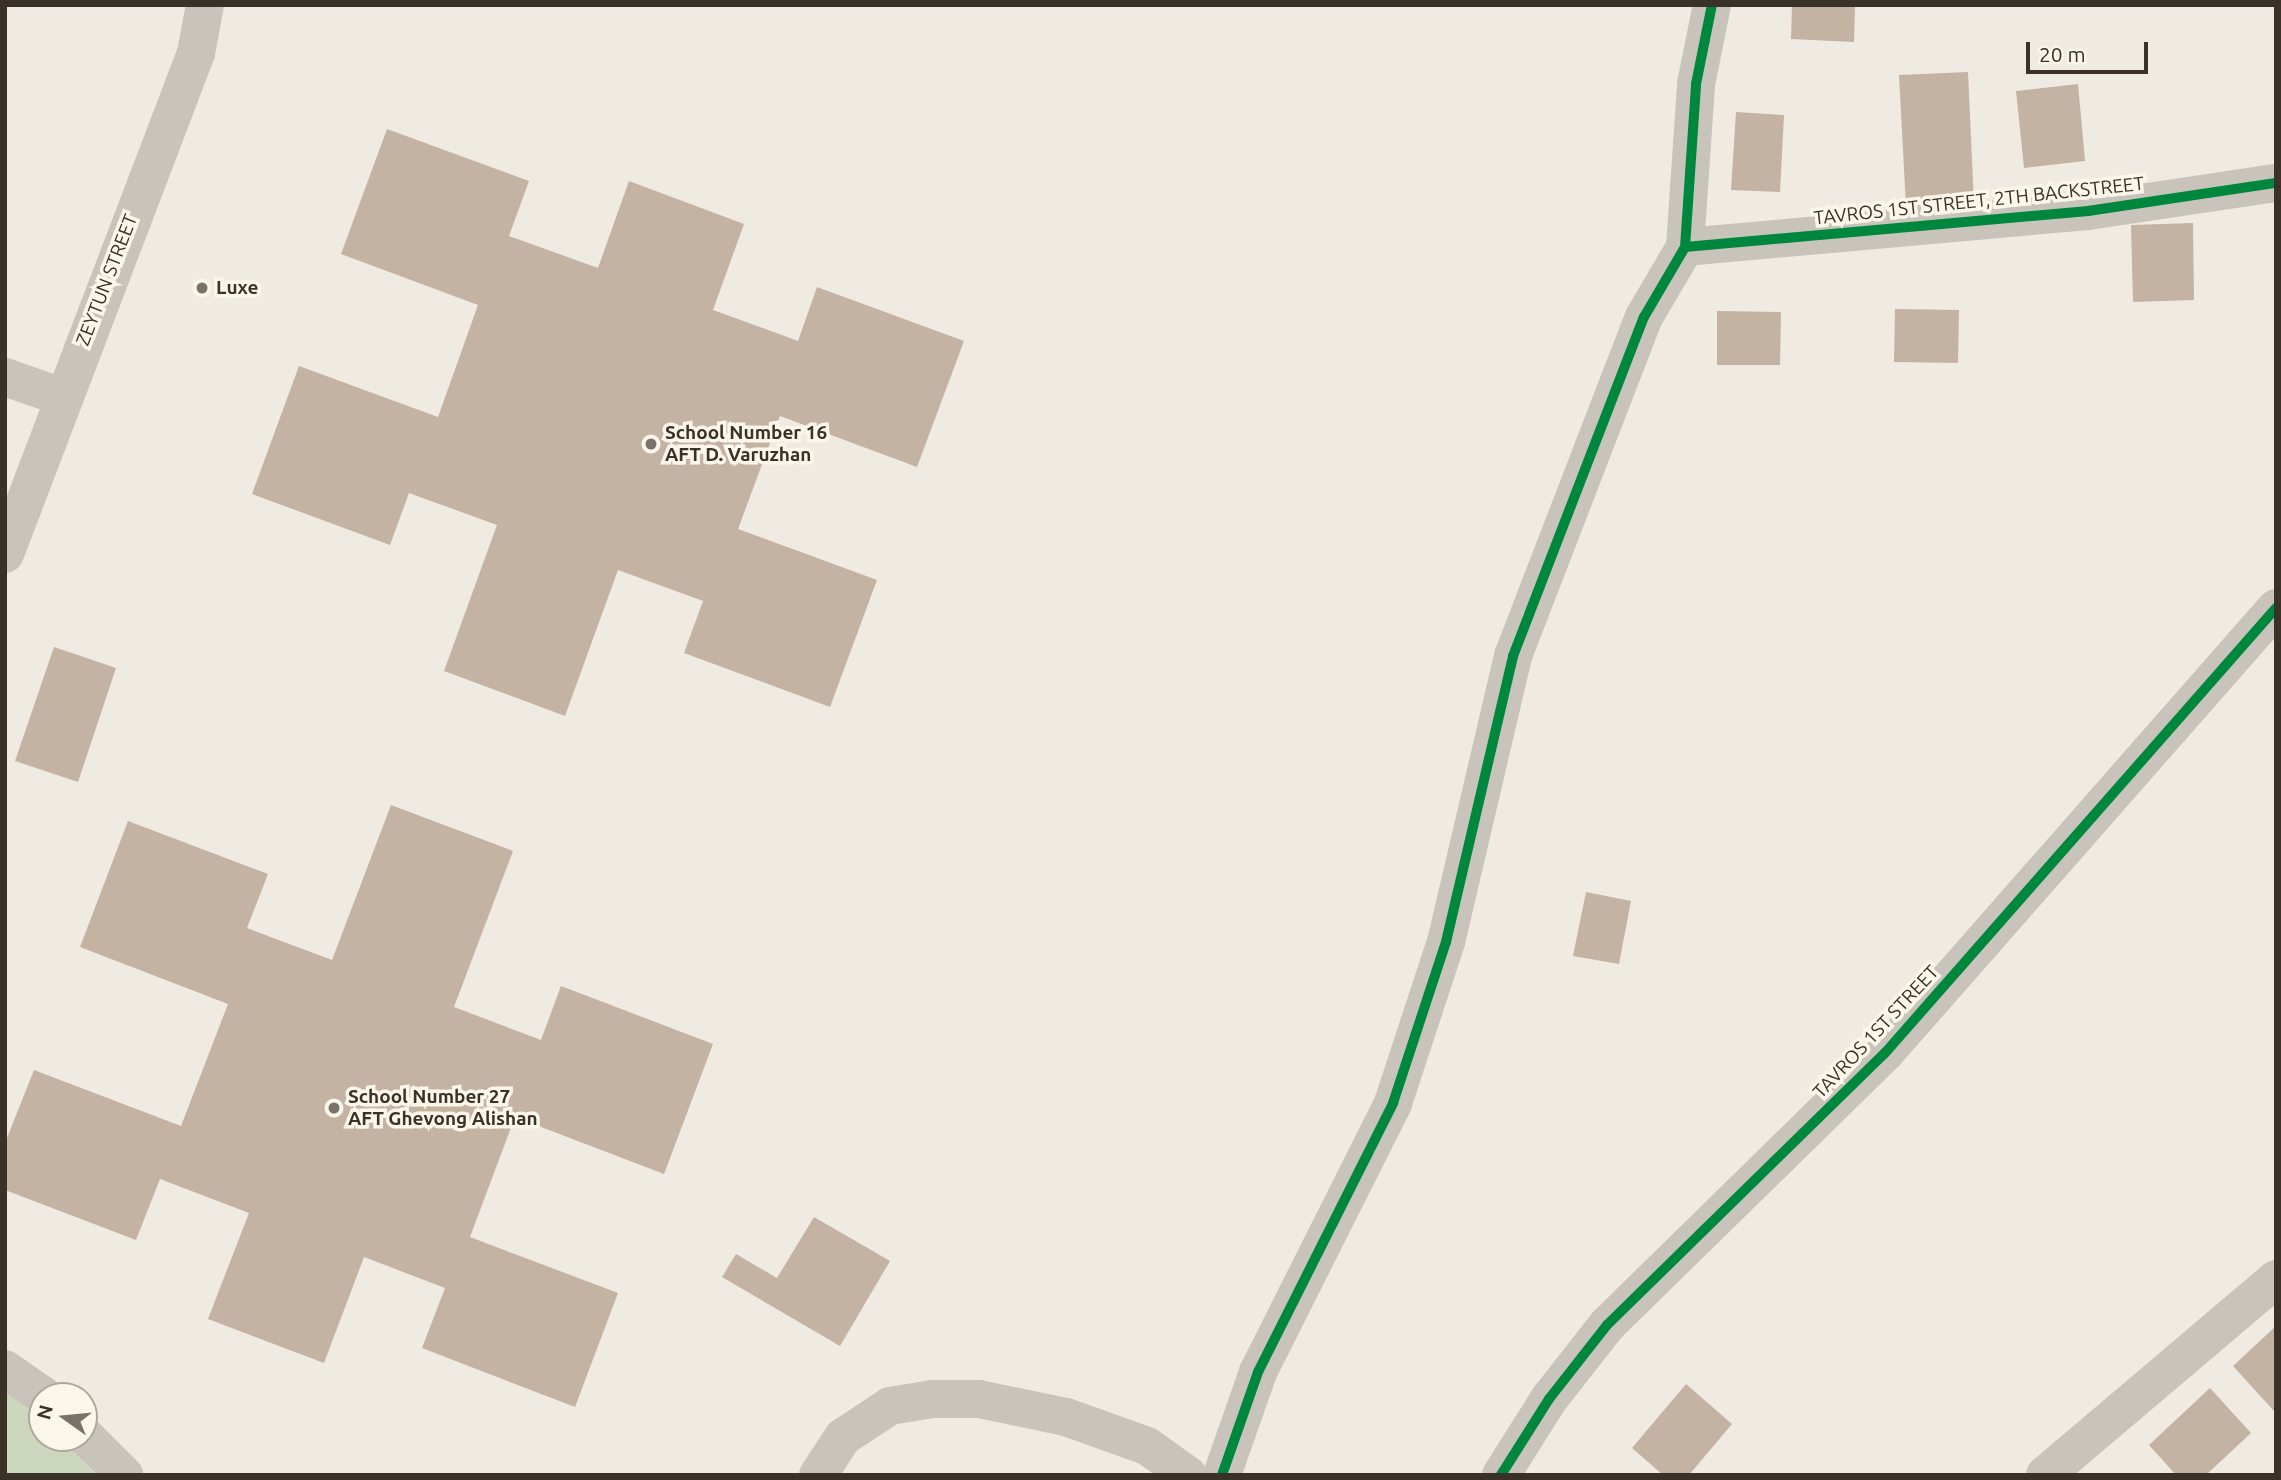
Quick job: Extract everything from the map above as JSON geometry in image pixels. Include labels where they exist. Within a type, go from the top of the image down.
[{"type":"street","name":"ZEYTUN STREET","points":[[5,554],[62,397],[196,53],[205,5]]},
{"type":"street","points":[[1222,1475],[1258,1372],[1393,1103],[1446,942],[1513,656],[1644,317],[1685,247],[1696,84],[1712,5]]},
{"type":"street","name":"TAVROS 1ST STREET, 2TH BACKSTREET","points":[[1685,247],[2088,211],[2276,183]]},
{"type":"street","points":[[5,377],[62,397]]},
{"type":"street","name":"TAVROS 1ST STREET","points":[[1501,1475],[1549,1399],[1607,1325],[1885,1053],[2276,608]]},
{"type":"street","points":[[2045,1475],[2276,1279]]},
{"type":"street","points":[[5,1369],[28,1385]]},
{"type":"street","points":[[818,1475],[843,1437],[890,1406],[932,1399],[979,1399],[1066,1417],[1147,1446],[1188,1475]]},
{"type":"street","points":[[98,1449],[124,1475]]},
{"type":"green space","points":[[5,1390],[28,1408],[28,1452],[75,1452],[96,1475],[5,1475]]},
{"type":"building","points":[[1792,5],[1855,5],[1854,42],[1791,39]]},
{"type":"building","points":[[1968,72],[1974,204],[1906,207],[1899,75]]},
{"type":"building","points":[[2078,84],[2085,161],[2024,168],[2016,91]]},
{"type":"building","points":[[1736,112],[1784,115],[1780,192],[1731,190]]},
{"type":"building","points":[[387,129],[529,181],[509,236],[598,268],[629,181],[744,224],[713,310],[798,341],[817,287],[964,341],[917,467],[780,416],[738,529],[877,580],[830,707],[684,653],[703,601],[618,570],[565,716],[444,671],[497,525],[409,493],[390,545],[252,494],[299,366],[438,417],[478,305],[341,254]]},
{"type":"building","points":[[2193,223],[2194,300],[2133,302],[2131,225]]},
{"type":"building","points":[[1895,309],[1959,310],[1958,363],[1894,362]]},
{"type":"building","points":[[1717,311],[1781,312],[1780,365],[1717,365]]},
{"type":"building","points":[[54,647],[116,668],[78,782],[15,761]]},
{"type":"building","points":[[391,805],[513,851],[454,1007],[541,1040],[561,986],[713,1044],[664,1174],[515,1117],[470,1237],[618,1293],[575,1407],[422,1348],[445,1288],[364,1257],[324,1363],[208,1319],[249,1213],[160,1179],[136,1240],[5,1190],[5,1143],[34,1070],[181,1126],[228,1004],[80,947],[128,821],[268,874],[247,928],[332,960]]},
{"type":"building","points":[[1586,892],[1631,901],[1619,964],[1573,956]]},
{"type":"building","points":[[814,1217],[890,1261],[840,1346],[722,1277],[736,1254],[777,1278]]},
{"type":"building","points":[[2276,1326],[2276,1409],[2274,1411],[2233,1366]]},
{"type":"building","points":[[1686,1384],[1732,1424],[1689,1475],[1663,1475],[1632,1448]]},
{"type":"building","points":[[2210,1388],[2251,1433],[2206,1475],[2176,1475],[2149,1445]]},
{"type":"cycle path","points":[[1222,1475],[1258,1372],[1393,1103],[1446,942],[1513,656],[1644,317],[1685,247],[1696,84],[1712,5]]},
{"type":"cycle path","points":[[1685,247],[2088,211],[2276,183]]},
{"type":"cycle path","points":[[1501,1475],[1549,1399],[1607,1325],[1885,1053],[2276,608]]},
{"type":"place","name":"Luxe","points":[[202,288]]},
{"type":"place","name":"School Number 16 AFT D. Varuzhan","points":[[651,444]]},
{"type":"place","name":"School Number 27 AFT Ghevong Alishan","points":[[334,1108]]}]
